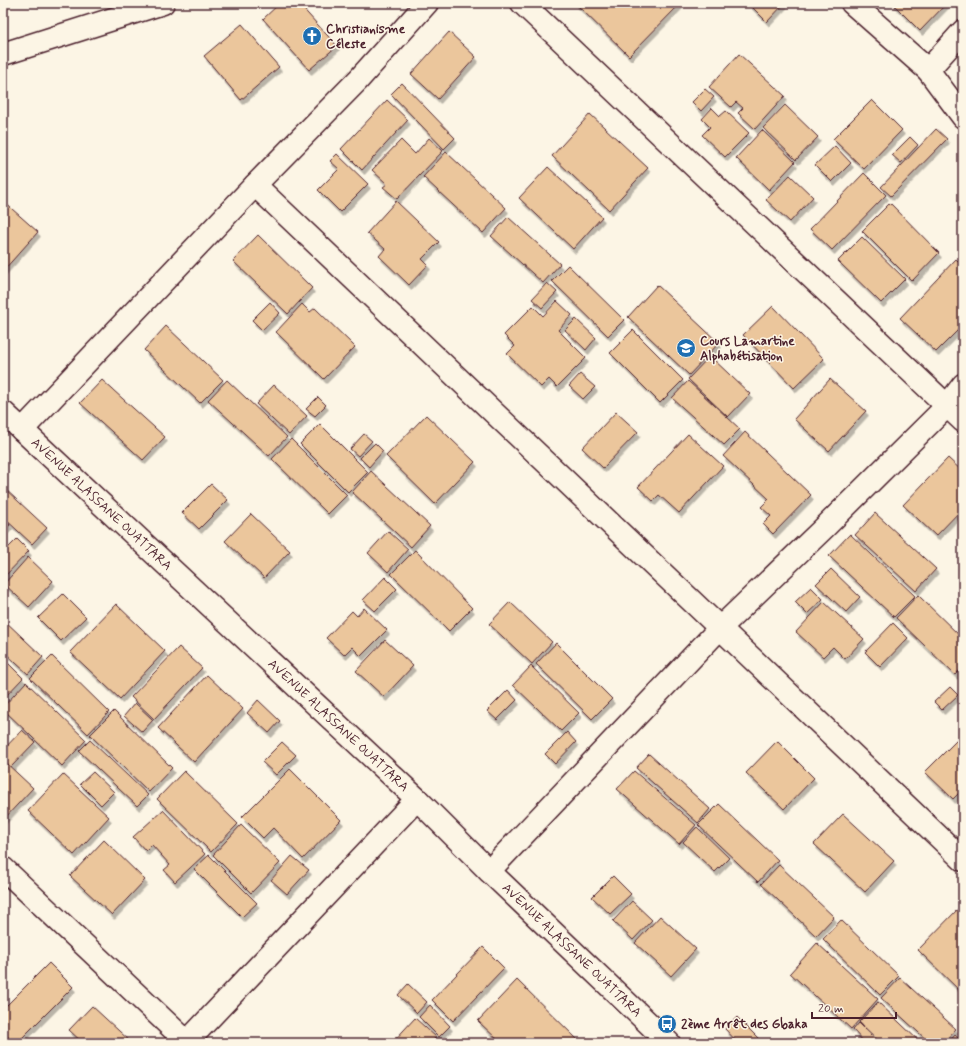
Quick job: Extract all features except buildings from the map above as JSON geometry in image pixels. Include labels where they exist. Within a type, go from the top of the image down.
[{"type":"street","points":[[3,54],[163,3]]},
{"type":"street","points":[[22,430],[255,185],[358,80],[427,3]]},
{"type":"street","points":[[522,3],[963,420]]},
{"type":"street","points":[[852,3],[928,70],[963,117]]},
{"type":"street","points":[[928,70],[963,31]]},
{"type":"street","points":[[255,185],[963,860]]},
{"type":"street","points":[[490,871],[720,628],[948,406],[963,385]]},
{"type":"street","name":"AVENUE ALASSANE OUATTARA","points":[[3,412],[417,799],[659,1040]]},
{"type":"street","points":[[3,868],[187,1042],[417,799]]},
{"type":"place","name":"Christianisme Céleste","points":[[312,36]]},
{"type":"place","name":"Cours Lamartine Alphabétisation","points":[[686,348]]},
{"type":"place","name":"2ème Arrêt des Gbaka","points":[[667,1024]]}]
